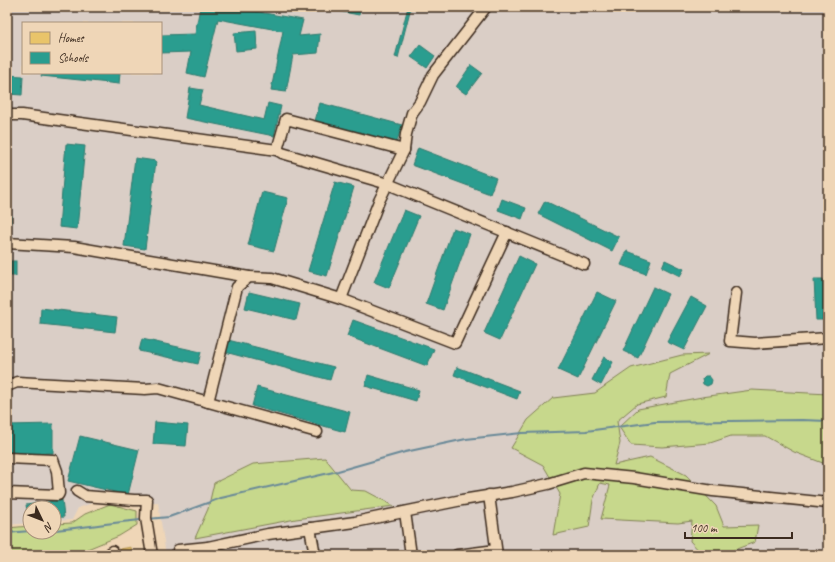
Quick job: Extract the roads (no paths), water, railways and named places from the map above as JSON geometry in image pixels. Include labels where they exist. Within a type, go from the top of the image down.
[{"type":"street","points":[[341,299],[380,201],[404,150],[406,134],[412,113],[420,102],[433,75],[486,7]]},
{"type":"street","points":[[7,115],[22,115],[277,150],[282,153],[388,184],[584,264]]},
{"type":"street","points":[[277,150],[286,119],[404,150]]},
{"type":"street","points":[[7,243],[74,247],[249,277],[272,278],[341,299],[455,343],[507,232]]},
{"type":"street","points":[[208,402],[237,287],[249,277]]},
{"type":"street","points":[[736,293],[730,341],[755,343],[828,338]]},
{"type":"street","points":[[7,386],[17,382],[145,389],[158,388],[317,432]]},
{"type":"street","points":[[7,458],[53,460],[57,471],[59,493],[58,495],[7,493]]},
{"type":"street","points":[[179,555],[178,550],[190,552],[208,551],[268,534],[355,522],[548,484],[584,473],[634,478],[713,491],[828,503]]},
{"type":"street","points":[[77,491],[85,496],[147,500],[147,519],[152,555]]},
{"type":"street","points":[[457,555],[496,552],[489,496]]},
{"type":"street","points":[[405,512],[411,555]]},
{"type":"street","points":[[310,528],[315,555]]},
{"type":"waterway","points":[[148,519],[169,517],[221,498],[338,471],[405,452],[466,439],[522,433],[586,431],[655,422],[828,421]]},
{"type":"waterway","points":[[62,529],[142,520]]},
{"type":"waterway","points":[[7,533],[22,532]]}]
